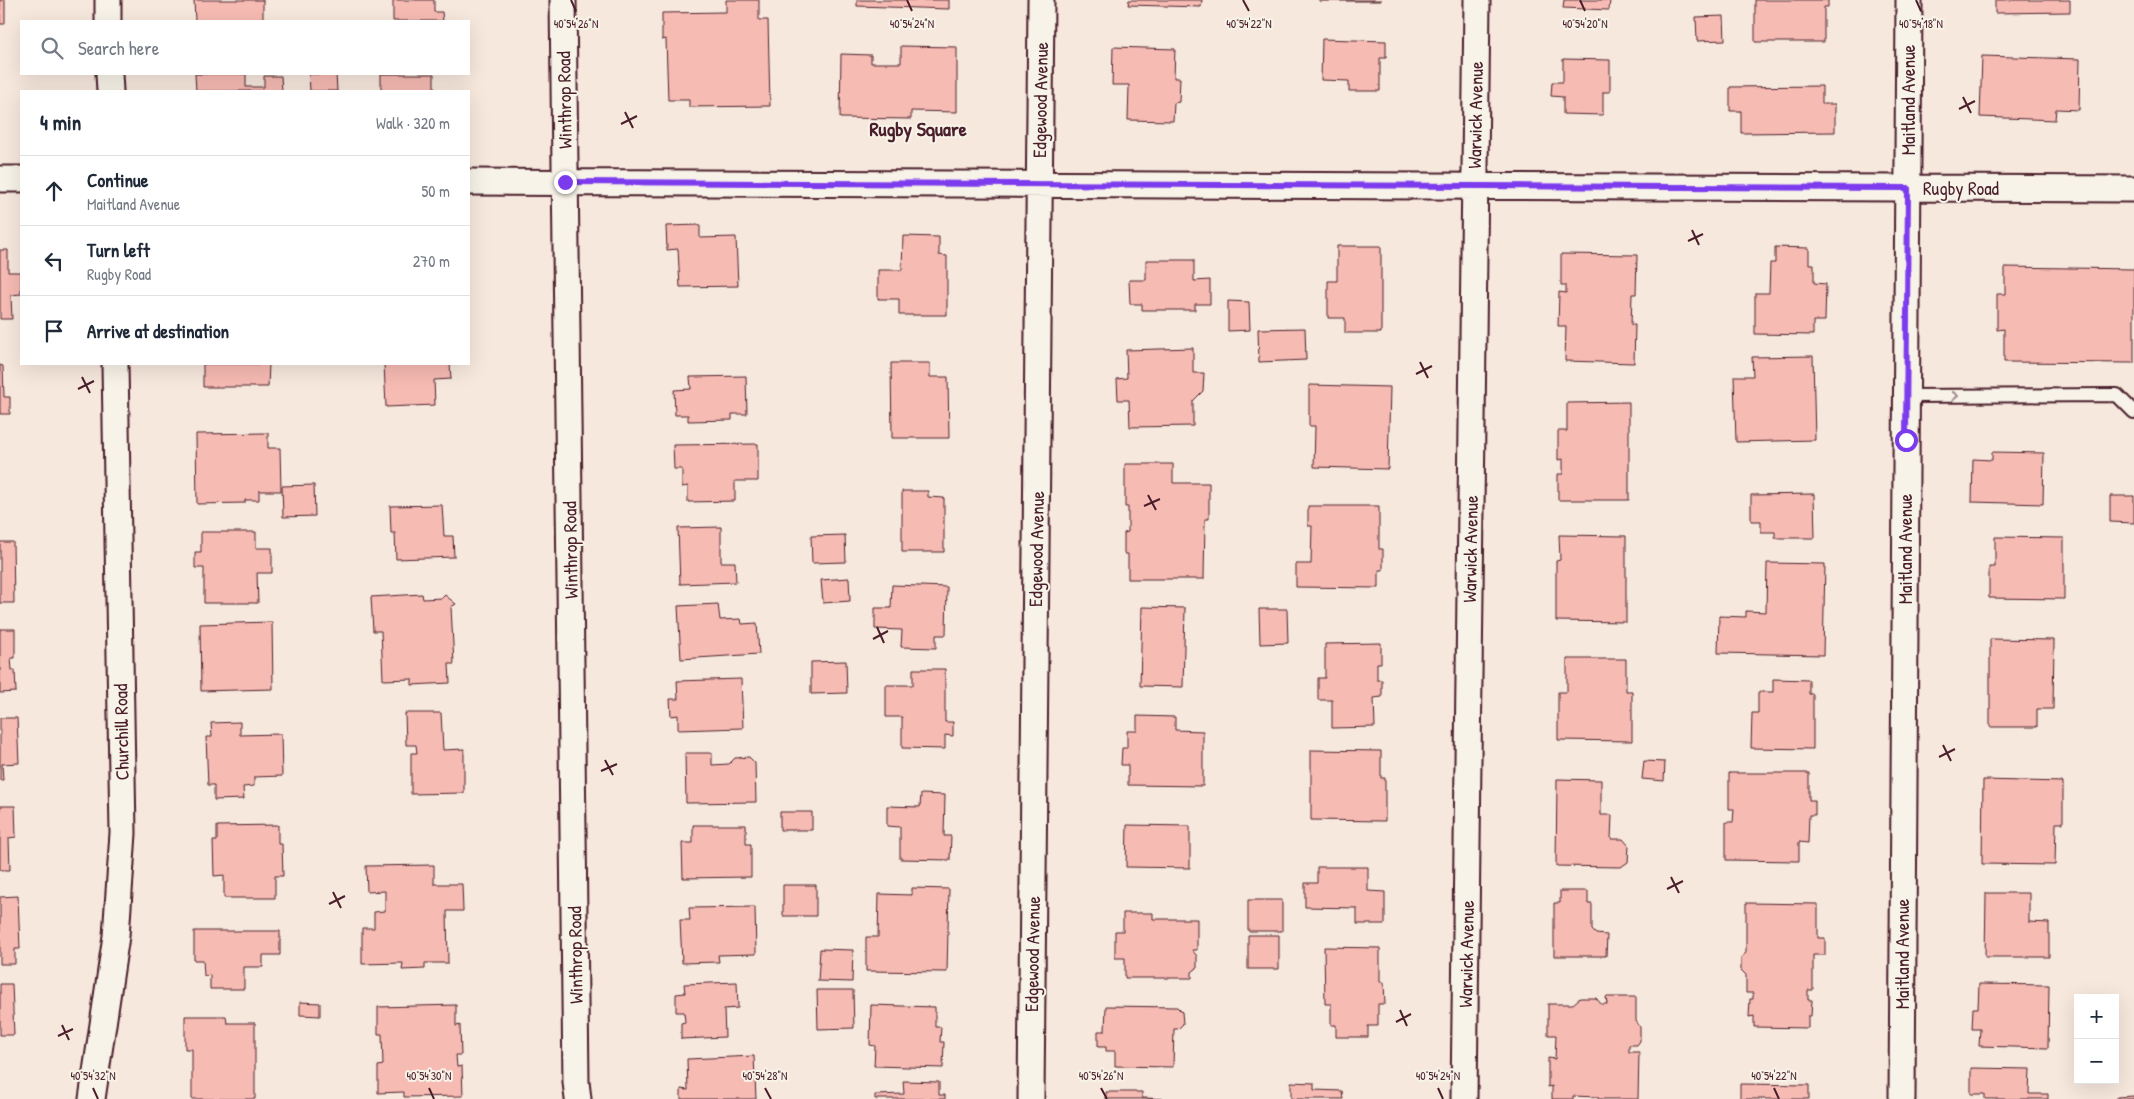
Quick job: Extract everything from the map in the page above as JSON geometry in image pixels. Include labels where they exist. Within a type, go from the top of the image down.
[{"type":"street","points":[[108,0],[108,20]]},
{"type":"street","name":"Winthrop Road","points":[[563,0],[576,1082],[578,1099]]},
{"type":"street","name":"Edgewood Avenue","points":[[1031,1099],[1041,0]]},
{"type":"street","name":"Warwick Avenue","points":[[1464,1099],[1476,0]]},
{"type":"street","name":"Maitland Avenue","points":[[1902,1099],[1909,0]]},
{"type":"street","points":[[109,75],[110,90]]},
{"type":"street","points":[[0,179],[20,179]]},
{"type":"street","name":"Rugby Road","points":[[470,182],[2134,189]]},
{"type":"street","name":"Churchill Road","points":[[92,1099],[116,936],[123,833],[114,365]]},
{"type":"lane","points":[[1906,396],[2117,395],[2134,412]]},
{"type":"building","points":[[0,0],[5,0],[5,24],[0,24]]},
{"type":"building","points":[[194,0],[263,0],[263,20],[195,20]]},
{"type":"building","points":[[393,0],[434,0],[434,12],[442,12],[443,20],[393,20]]},
{"type":"building","points":[[726,0],[759,0],[759,20],[768,20],[770,106],[689,107],[689,100],[668,100],[666,39],[662,40],[662,13],[726,12]]},
{"type":"building","points":[[857,0],[949,0],[949,9],[857,6]]},
{"type":"building","points":[[1129,0],[1202,0],[1201,7],[1128,5]]},
{"type":"building","points":[[1381,0],[1381,1],[1319,1]]},
{"type":"building","points":[[1564,0],[1610,0],[1609,10],[1563,8]]},
{"type":"building","points":[[1755,0],[1828,0],[1828,7],[1824,7],[1824,42],[1755,42]]},
{"type":"building","points":[[1995,0],[2070,0],[2070,12],[1995,13]]},
{"type":"building","points":[[1724,16],[1725,40],[1697,41],[1696,17]]},
{"type":"building","points":[[1322,39],[1386,41],[1386,58],[1380,58],[1380,91],[1349,91],[1349,81],[1321,80]]},
{"type":"building","points":[[901,46],[957,47],[957,112],[911,111],[911,119],[840,118],[841,54],[871,55],[871,63],[901,63]]},
{"type":"building","points":[[1113,47],[1175,49],[1174,78],[1180,78],[1179,102],[1174,103],[1173,121],[1128,120],[1129,85],[1112,85]]},
{"type":"building","points":[[1982,56],[2080,59],[2079,110],[2056,109],[2055,120],[1980,117]]},
{"type":"building","points":[[1563,59],[1610,60],[1610,92],[1603,92],[1603,115],[1563,114],[1563,97],[1551,96],[1552,82],[1563,82]]},
{"type":"building","points":[[195,75],[246,75],[246,87],[264,87],[264,76],[281,76],[282,90],[196,90]]},
{"type":"building","points":[[309,75],[336,75],[337,90],[310,90]]},
{"type":"building","points":[[381,75],[434,75],[434,90],[381,90]]},
{"type":"building","points":[[1822,86],[1822,104],[1835,104],[1835,132],[1741,133],[1741,111],[1730,111],[1730,87]]},
{"type":"building","points":[[700,225],[700,238],[736,237],[738,286],[680,287],[678,249],[667,250],[666,226]]},
{"type":"building","points":[[903,236],[939,237],[939,255],[947,256],[947,315],[899,315],[899,299],[878,299],[878,270],[902,270]]},
{"type":"building","points":[[1337,246],[1381,246],[1381,333],[1345,333],[1345,318],[1328,318],[1328,281],[1337,281]]},
{"type":"building","points":[[1775,247],[1809,248],[1809,264],[1814,264],[1814,283],[1826,284],[1825,321],[1813,321],[1813,335],[1755,334],[1755,293],[1769,293],[1770,263],[1775,263]]},
{"type":"building","points":[[0,250],[8,250],[8,272],[20,272],[20,294],[11,295],[12,319],[0,319]]},
{"type":"building","points":[[1561,254],[1637,255],[1636,294],[1632,294],[1631,325],[1635,325],[1634,363],[1565,361],[1566,326],[1558,326],[1559,292],[1566,293],[1566,285],[1561,285]]},
{"type":"building","points":[[1146,260],[1194,260],[1194,281],[1210,280],[1210,304],[1195,304],[1195,310],[1142,310],[1142,304],[1130,304],[1129,280],[1146,280]]},
{"type":"building","points":[[2005,267],[2134,269],[2134,363],[2004,362],[2004,329],[1997,330],[1997,294],[2005,294]]},
{"type":"building","points":[[1228,301],[1249,302],[1250,330],[1228,331]]},
{"type":"building","points":[[1305,328],[1306,360],[1259,362],[1258,329]]},
{"type":"building","points":[[1193,348],[1193,373],[1204,373],[1203,391],[1193,401],[1193,426],[1130,427],[1129,400],[1118,400],[1117,379],[1127,378],[1126,350]]},
{"type":"building","points":[[1813,356],[1815,440],[1736,442],[1734,376],[1753,376],[1752,357]]},
{"type":"building","points":[[891,363],[930,363],[930,377],[948,377],[949,438],[892,438]]},
{"type":"building","points":[[0,365],[3,366],[4,397],[10,397],[10,414],[0,414]]},
{"type":"building","points":[[203,365],[269,365],[268,387],[203,387]]},
{"type":"building","points":[[384,365],[450,365],[451,379],[434,380],[435,405],[386,407]]},
{"type":"building","points":[[746,376],[747,414],[732,414],[732,420],[688,421],[688,415],[675,415],[674,390],[691,389],[690,377]]},
{"type":"building","points":[[1309,385],[1390,387],[1388,469],[1314,467],[1315,426],[1309,426]]},
{"type":"building","points":[[1629,402],[1629,500],[1558,500],[1558,474],[1563,474],[1563,459],[1558,460],[1558,431],[1567,431],[1567,403]]},
{"type":"building","points":[[268,433],[268,448],[280,448],[281,491],[259,491],[259,500],[245,500],[245,503],[197,504],[196,434]]},
{"type":"building","points":[[758,444],[758,481],[735,481],[735,501],[688,502],[688,486],[682,487],[682,469],[674,469],[673,445]]},
{"type":"building","points":[[1992,452],[2044,453],[2043,504],[1972,502],[1973,459],[1992,460]]},
{"type":"building","points":[[1125,464],[1173,464],[1173,483],[1209,483],[1209,519],[1205,519],[1204,579],[1128,579],[1128,554],[1124,554],[1124,533],[1128,532],[1128,507],[1125,507]]},
{"type":"building","points":[[314,485],[315,516],[283,517],[282,486]]},
{"type":"building","points":[[902,491],[928,491],[928,497],[944,498],[944,552],[902,552]]},
{"type":"building","points":[[1814,494],[1815,538],[1775,538],[1775,532],[1761,532],[1761,521],[1751,521],[1751,495]]},
{"type":"building","points":[[2110,496],[2134,496],[2134,523],[2110,522]]},
{"type":"building","points":[[442,505],[444,536],[453,536],[454,557],[396,559],[395,533],[391,533],[390,506]]},
{"type":"building","points":[[1308,506],[1379,506],[1379,549],[1383,549],[1383,570],[1379,570],[1379,588],[1296,587],[1296,564],[1311,564],[1312,526],[1308,526]]},
{"type":"building","points":[[721,527],[721,562],[735,562],[736,582],[680,584],[678,528]]},
{"type":"building","points":[[201,532],[256,532],[256,548],[272,548],[272,573],[257,573],[258,603],[204,603],[204,568],[195,568],[195,552],[201,552]]},
{"type":"building","points":[[845,535],[846,562],[812,563],[811,536]]},
{"type":"building","points":[[1559,535],[1626,536],[1626,622],[1556,621],[1556,561],[1560,560]]},
{"type":"building","points":[[1995,537],[2064,538],[2064,599],[1989,598],[1989,567],[1995,567]]},
{"type":"building","points":[[0,542],[13,542],[14,603],[0,603]]},
{"type":"building","points":[[1767,563],[1825,564],[1823,655],[1718,653],[1719,616],[1746,617],[1746,611],[1766,612]]},
{"type":"building","points":[[849,578],[850,601],[823,603],[821,580]]},
{"type":"building","points":[[892,585],[947,587],[946,635],[936,635],[936,648],[901,647],[902,630],[875,629],[875,608],[891,608]]},
{"type":"building","points":[[422,594],[423,599],[442,598],[445,595],[456,604],[451,607],[454,664],[449,664],[450,683],[412,685],[412,679],[383,680],[381,631],[373,631],[371,597]]},
{"type":"building","points":[[718,604],[720,620],[741,619],[742,624],[757,623],[759,654],[681,659],[678,606]]},
{"type":"building","points":[[1142,607],[1185,608],[1183,687],[1140,686]]},
{"type":"building","points":[[1259,609],[1287,609],[1288,643],[1260,644]]},
{"type":"building","points":[[272,622],[273,689],[201,691],[200,624]]},
{"type":"building","points":[[0,629],[15,629],[15,658],[11,658],[12,670],[15,670],[16,692],[0,693]]},
{"type":"building","points":[[1990,639],[2054,640],[2053,709],[2037,709],[2037,727],[1990,727]]},
{"type":"building","points":[[1381,643],[1381,663],[1377,663],[1377,680],[1382,680],[1382,697],[1374,698],[1375,727],[1332,728],[1332,700],[1318,700],[1318,678],[1325,678],[1325,644]]},
{"type":"building","points":[[1567,659],[1626,659],[1626,691],[1632,691],[1632,741],[1558,740],[1558,692],[1567,692]]},
{"type":"building","points":[[846,661],[847,693],[811,694],[811,662]]},
{"type":"building","points":[[913,669],[945,669],[945,722],[953,722],[953,736],[945,735],[945,749],[902,748],[902,717],[886,717],[886,685],[913,685]]},
{"type":"building","points":[[741,679],[743,728],[678,730],[678,715],[671,716],[670,699],[678,699],[677,681]]},
{"type":"building","points":[[1773,679],[1809,680],[1809,694],[1813,694],[1813,749],[1751,748],[1752,713],[1758,713],[1758,692],[1773,692]]},
{"type":"building","points":[[405,713],[441,713],[443,750],[464,749],[464,793],[411,794],[411,753],[417,753],[416,745],[406,745]]},
{"type":"building","points":[[1137,716],[1175,717],[1175,730],[1203,731],[1203,786],[1128,785],[1128,765],[1121,765],[1122,748],[1127,748],[1127,731],[1137,731]]},
{"type":"building","points":[[0,718],[17,718],[19,763],[2,764],[3,780],[0,780]]},
{"type":"building","points":[[240,722],[240,735],[281,734],[282,776],[254,777],[254,786],[243,787],[244,799],[214,800],[214,785],[208,785],[206,737],[212,737],[211,723]]},
{"type":"building","points":[[1311,750],[1381,751],[1381,778],[1385,778],[1385,821],[1311,820]]},
{"type":"building","points":[[685,753],[712,753],[712,765],[729,764],[735,758],[749,757],[755,763],[756,802],[686,803]]},
{"type":"building","points":[[1644,761],[1665,762],[1664,781],[1642,779]]},
{"type":"building","points":[[1729,773],[1809,773],[1809,800],[1815,800],[1815,815],[1809,815],[1808,843],[1799,842],[1799,861],[1726,860],[1726,822],[1733,822],[1734,809],[1729,809]]},
{"type":"building","points":[[1557,779],[1601,780],[1601,815],[1612,815],[1611,839],[1623,839],[1629,846],[1628,862],[1621,867],[1556,866]]},
{"type":"building","points":[[1983,780],[2063,782],[2063,823],[2056,823],[2055,865],[1982,864]]},
{"type":"building","points":[[921,794],[945,795],[944,836],[951,836],[950,860],[900,859],[900,827],[887,826],[887,806],[920,807]]},
{"type":"building","points":[[0,806],[15,806],[16,837],[9,838],[10,870],[0,870]]},
{"type":"building","points":[[780,812],[812,812],[812,830],[780,830]]},
{"type":"building","points":[[278,825],[278,844],[282,844],[283,876],[275,876],[275,898],[224,898],[224,875],[214,876],[213,841],[217,841],[217,826]]},
{"type":"building","points":[[693,825],[746,825],[746,844],[751,844],[751,877],[683,878],[682,843],[693,843]]},
{"type":"building","points":[[1127,825],[1190,826],[1190,868],[1126,867]]},
{"type":"building","points":[[434,865],[434,884],[462,884],[463,911],[447,911],[448,963],[425,963],[425,969],[402,970],[403,963],[362,964],[362,928],[374,928],[374,912],[385,911],[385,891],[367,892],[366,866]]},
{"type":"building","points":[[1317,867],[1368,867],[1368,891],[1385,892],[1385,924],[1357,924],[1357,908],[1305,907],[1305,883],[1317,883]]},
{"type":"building","points":[[783,885],[816,885],[816,916],[783,916]]},
{"type":"building","points":[[912,888],[949,889],[947,972],[866,971],[866,937],[878,937],[879,894],[912,895]]},
{"type":"building","points":[[1560,891],[1588,891],[1588,904],[1592,904],[1592,930],[1596,934],[1607,935],[1606,956],[1554,956],[1554,903],[1560,903]]},
{"type":"building","points":[[1986,893],[2029,893],[2029,922],[2049,923],[2049,957],[1985,957]]},
{"type":"building","points":[[18,896],[20,949],[15,949],[15,964],[0,964],[0,897]]},
{"type":"building","points":[[1248,900],[1282,900],[1282,931],[1248,931]]},
{"type":"building","points":[[1746,903],[1818,904],[1818,938],[1825,938],[1825,955],[1813,955],[1813,990],[1808,990],[1808,1000],[1812,1000],[1811,1016],[1808,1016],[1808,1028],[1754,1027],[1754,1016],[1749,1017],[1750,999],[1753,999],[1753,993],[1746,993],[1746,975],[1741,970],[1741,957],[1746,953]]},
{"type":"building","points":[[755,907],[756,954],[718,955],[719,962],[682,963],[680,920],[690,920],[689,908]]},
{"type":"building","points":[[1123,913],[1153,913],[1153,919],[1197,919],[1197,950],[1192,950],[1197,956],[1197,968],[1192,972],[1192,978],[1125,978],[1125,958],[1115,958],[1115,931],[1123,931]]},
{"type":"building","points":[[194,931],[280,931],[280,955],[263,955],[263,967],[244,967],[244,989],[210,989],[210,975],[204,976],[203,960],[194,960]]},
{"type":"building","points":[[1248,935],[1279,935],[1279,969],[1248,969]]},
{"type":"building","points":[[1324,947],[1380,948],[1380,982],[1384,982],[1385,1004],[1378,1004],[1378,1026],[1368,1026],[1368,1037],[1336,1037],[1336,1025],[1331,1025],[1331,1004],[1325,1004]]},
{"type":"building","points":[[820,949],[853,950],[852,982],[818,981]]},
{"type":"building","points":[[737,982],[738,1008],[724,1009],[725,1037],[681,1039],[681,1023],[685,1022],[684,1012],[676,1012],[676,994],[685,993],[684,984]]},
{"type":"building","points":[[0,984],[12,984],[14,1035],[0,1035]]},
{"type":"building","points":[[1979,984],[2049,985],[2048,1048],[1979,1046],[1980,1029],[1972,1029],[1973,1008],[1978,1008]]},
{"type":"building","points":[[817,990],[853,990],[854,1028],[818,1029]]},
{"type":"building","points":[[1606,997],[1636,997],[1636,1021],[1640,1027],[1640,1041],[1637,1045],[1629,1045],[1629,1052],[1639,1052],[1638,1099],[1598,1099],[1598,1097],[1573,1096],[1573,1099],[1552,1099],[1552,1086],[1548,1087],[1548,1058],[1555,1059],[1556,1035],[1548,1035],[1548,1004],[1573,1004],[1580,998],[1596,998],[1601,1004],[1607,1004]]},
{"type":"building","points":[[300,1002],[320,1003],[320,1016],[300,1015]]},
{"type":"building","points":[[456,1005],[456,1026],[460,1025],[461,1055],[456,1055],[457,1067],[462,1066],[463,1096],[404,1097],[404,1092],[378,1093],[378,1066],[383,1065],[382,1034],[378,1034],[378,1007]]},
{"type":"building","points":[[871,1005],[935,1007],[935,1027],[941,1027],[940,1042],[944,1042],[943,1068],[874,1066],[875,1046],[870,1045]]},
{"type":"building","points":[[1106,1006],[1177,1007],[1182,1012],[1183,1024],[1178,1029],[1174,1029],[1173,1067],[1115,1066],[1115,1051],[1106,1051],[1106,1047],[1098,1047],[1098,1031],[1105,1031]]},
{"type":"building","points":[[185,1016],[226,1016],[227,1023],[255,1023],[255,1099],[192,1099],[192,1049],[185,1049]]},
{"type":"building","points":[[754,1056],[756,1099],[681,1099],[681,1089],[688,1090],[687,1059]]},
{"type":"building","points":[[1971,1068],[2030,1069],[2029,1094],[2048,1094],[2048,1099],[1985,1099],[1985,1094],[1971,1094]]},
{"type":"building","points":[[903,1081],[939,1082],[939,1095],[945,1095],[945,1099],[875,1099],[875,1095],[904,1094]]},
{"type":"building","points":[[1291,1082],[1314,1083],[1314,1090],[1342,1091],[1343,1099],[1291,1099]]},
{"type":"building","points":[[1740,1084],[1809,1085],[1809,1099],[1740,1099]]},
{"type":"building","points":[[1106,1092],[1142,1092],[1142,1098],[1172,1099],[1106,1099]]},
{"type":"building","points":[[2134,1096],[2134,1099],[2117,1099],[2117,1097]]},
{"type":"district","name":"Rugby Square","points":[[918,129]]},
{"type":"route","points":[[565,182],[1908,188],[1906,440]]}]
